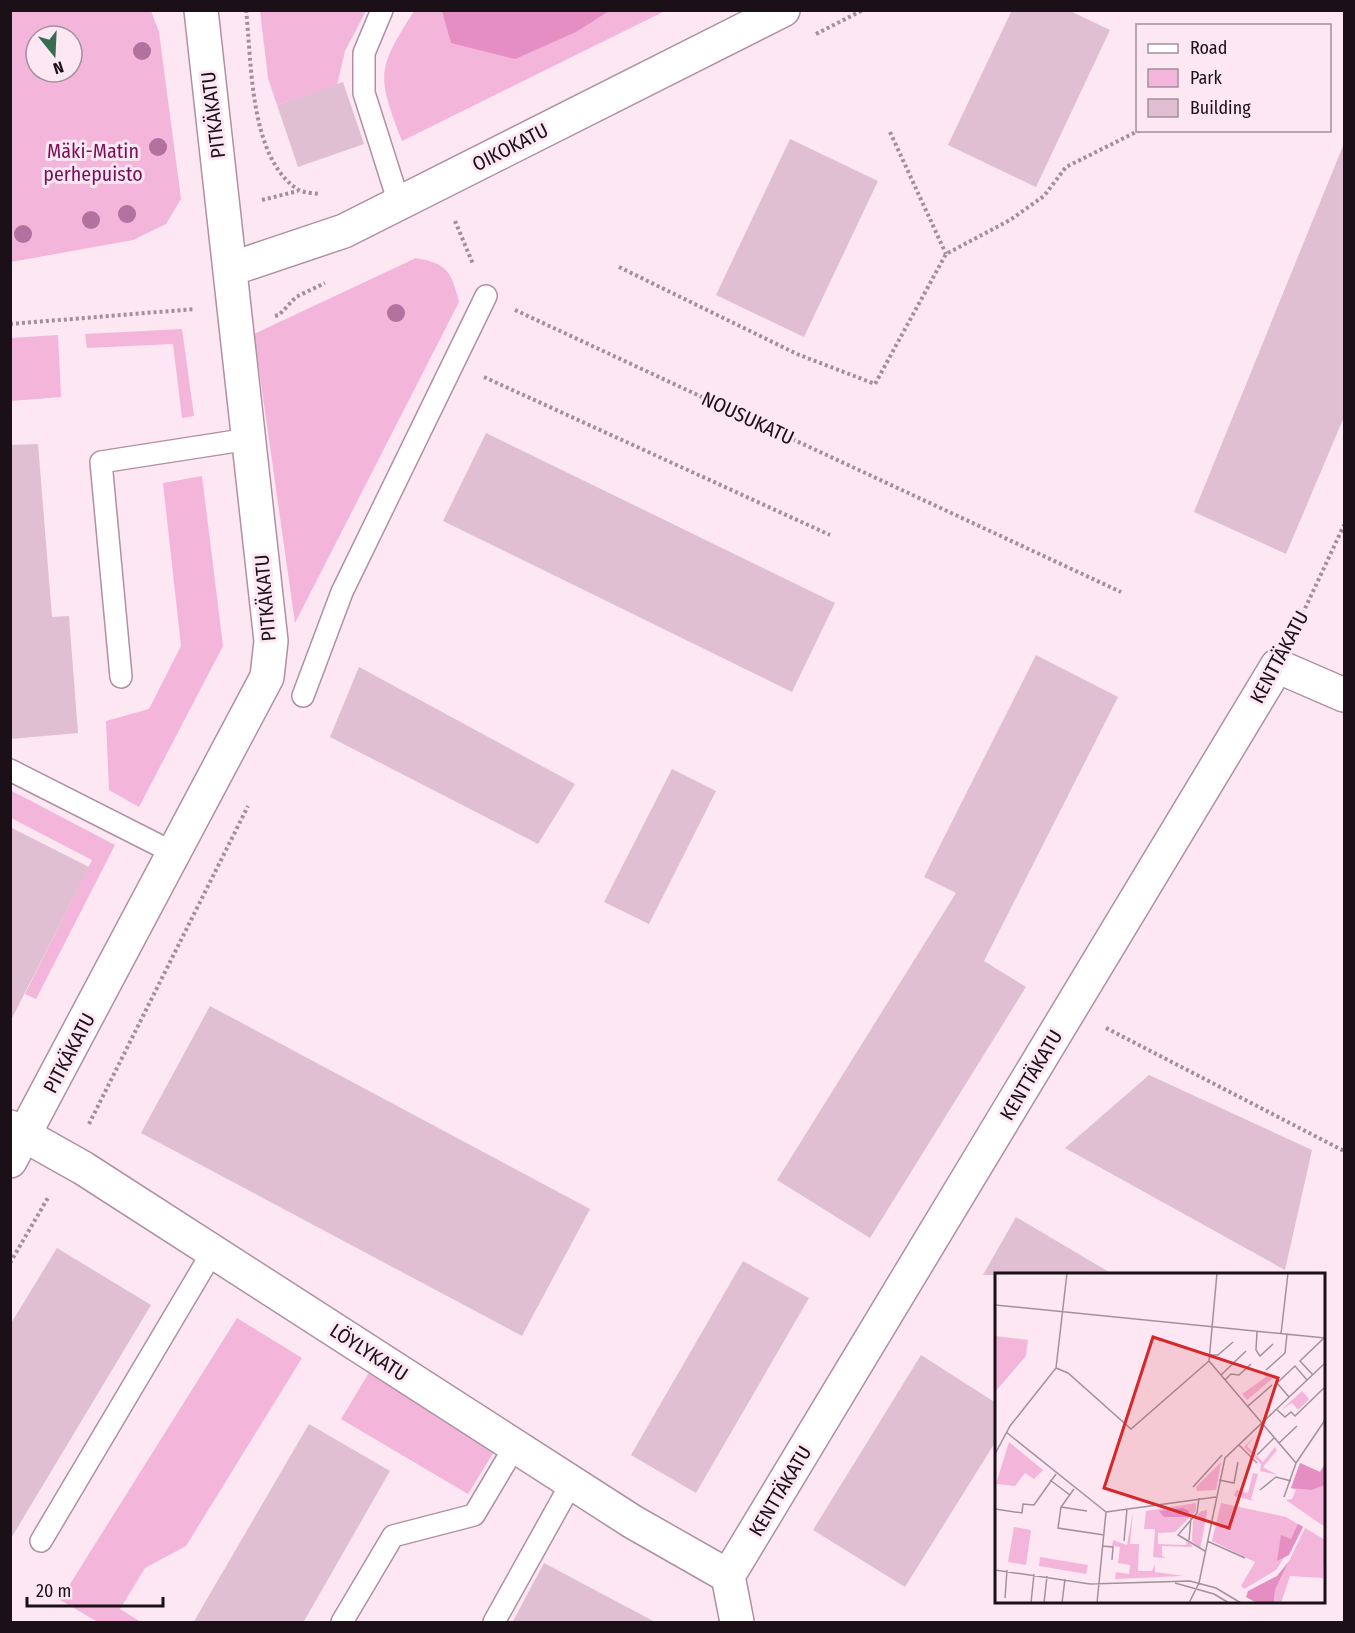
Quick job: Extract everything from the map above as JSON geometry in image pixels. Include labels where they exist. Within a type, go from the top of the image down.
[{"type":"street","name":"PITKÄKATU","points":[[16,1141],[174,854],[267,677],[271,641],[201,10]]},
{"type":"street","name":"OIKOKATU","points":[[231,269],[344,231],[783,10]]},
{"type":"street","points":[[1278,666],[1344,695]]},
{"type":"street","name":"KENTTÄKATU","points":[[729,1576],[1278,666]]},
{"type":"street","name":"LÖYLYKATU","points":[[16,1141],[71,1160],[633,1522],[729,1576]]},
{"type":"street","points":[[729,1576],[737,1623]]},
{"type":"lane","points":[[382,10],[364,53],[364,93],[399,203]]},
{"type":"lane","points":[[303,696],[342,592],[486,296]]},
{"type":"lane","points":[[121,677],[101,462],[249,439]]},
{"type":"lane","points":[[10,770],[174,854]]},
{"type":"lane","points":[[41,1541],[213,1251]]},
{"type":"lane","points":[[342,1623],[393,1536],[474,1515],[515,1446]]},
{"type":"lane","points":[[494,1623],[572,1482]]},
{"type":"path","points":[[246,10],[260,132],[279,170],[299,190],[328,196]]},
{"type":"path","points":[[890,132],[946,254]]},
{"type":"path","points":[[619,267],[797,354],[875,384],[946,254],[1010,220],[1044,196],[1066,167],[1136,132]]},
{"type":"path","points":[[439,182],[486,296]]},
{"type":"path","name":"NOUSUKATU","points":[[486,296],[1121,592]]},
{"type":"path","points":[[10,324],[201,309]]},
{"type":"path","points":[[453,363],[830,535]]},
{"type":"path","name":"KENTTÄKATU","points":[[1278,666],[1344,525]]},
{"type":"path","points":[[10,1263],[71,1160],[253,796]]},
{"type":"path","points":[[1071,1009],[1344,1151]]},
{"type":"green space","name":"Mäki-Matin perhepuisto","points":[[10,11],[151,11],[159,32],[181,199],[166,224],[133,240],[11,262]]},
{"type":"green space","points":[[260,11],[366,11],[345,51],[337,85],[277,105],[268,78]]},
{"type":"green space","points":[[414,11],[665,11],[402,141],[388,101],[384,74],[393,47]]},
{"type":"green space","points":[[416,258],[442,266],[450,276],[459,302],[295,623],[254,334]]},
{"type":"green space","points":[[182,329],[194,416],[182,418],[173,344],[87,348],[85,334]]},
{"type":"green space","points":[[58,335],[61,397],[11,401],[11,338]]},
{"type":"green space","points":[[202,476],[223,646],[139,807],[109,790],[106,721],[149,709],[181,646],[163,483]]},
{"type":"green space","points":[[10,790],[115,845],[36,999],[25,994],[92,860],[11,818]]},
{"type":"green space","points":[[237,1318],[302,1358],[186,1546],[145,1568],[120,1609],[141,1622],[98,1622],[60,1600]]},
{"type":"green space","points":[[370,1371],[495,1450],[468,1494],[341,1419]]},
{"type":"shaded area","points":[[442,10],[609,11],[576,32],[515,59],[451,43]]},
{"type":"building","points":[[1012,10],[1068,10],[1110,30],[1036,187],[948,145]]},
{"type":"building","points":[[343,82],[364,144],[298,167],[277,105]]},
{"type":"building","points":[[790,139],[878,181],[804,337],[716,295]]},
{"type":"building","points":[[1343,146],[1344,417],[1286,554],[1194,512]]},
{"type":"building","points":[[486,433],[835,603],[792,692],[443,521]]},
{"type":"building","points":[[38,444],[52,617],[69,616],[78,733],[10,739],[10,445]]},
{"type":"building","points":[[1036,655],[1118,697],[984,961],[1026,987],[870,1238],[777,1180],[956,893],[924,877]]},
{"type":"building","points":[[359,667],[575,784],[538,844],[330,737]]},
{"type":"building","points":[[672,769],[716,791],[649,924],[604,902]]},
{"type":"building","points":[[10,827],[89,867],[10,1022]]},
{"type":"building","points":[[210,1006],[590,1209],[522,1336],[141,1133]]},
{"type":"building","points":[[1149,1075],[1312,1150],[1285,1270],[1065,1148]]},
{"type":"building","points":[[1016,1217],[1111,1273],[995,1273],[995,1275],[983,1275]]},
{"type":"building","points":[[57,1248],[151,1305],[10,1540],[10,1325]]},
{"type":"building","points":[[743,1261],[809,1298],[696,1493],[631,1455]]},
{"type":"building","points":[[921,1355],[995,1402],[995,1443],[905,1587],[813,1530]]},
{"type":"building","points":[[309,1424],[390,1471],[303,1623],[193,1623]]},
{"type":"building","points":[[544,1563],[657,1623],[512,1623]]}]
